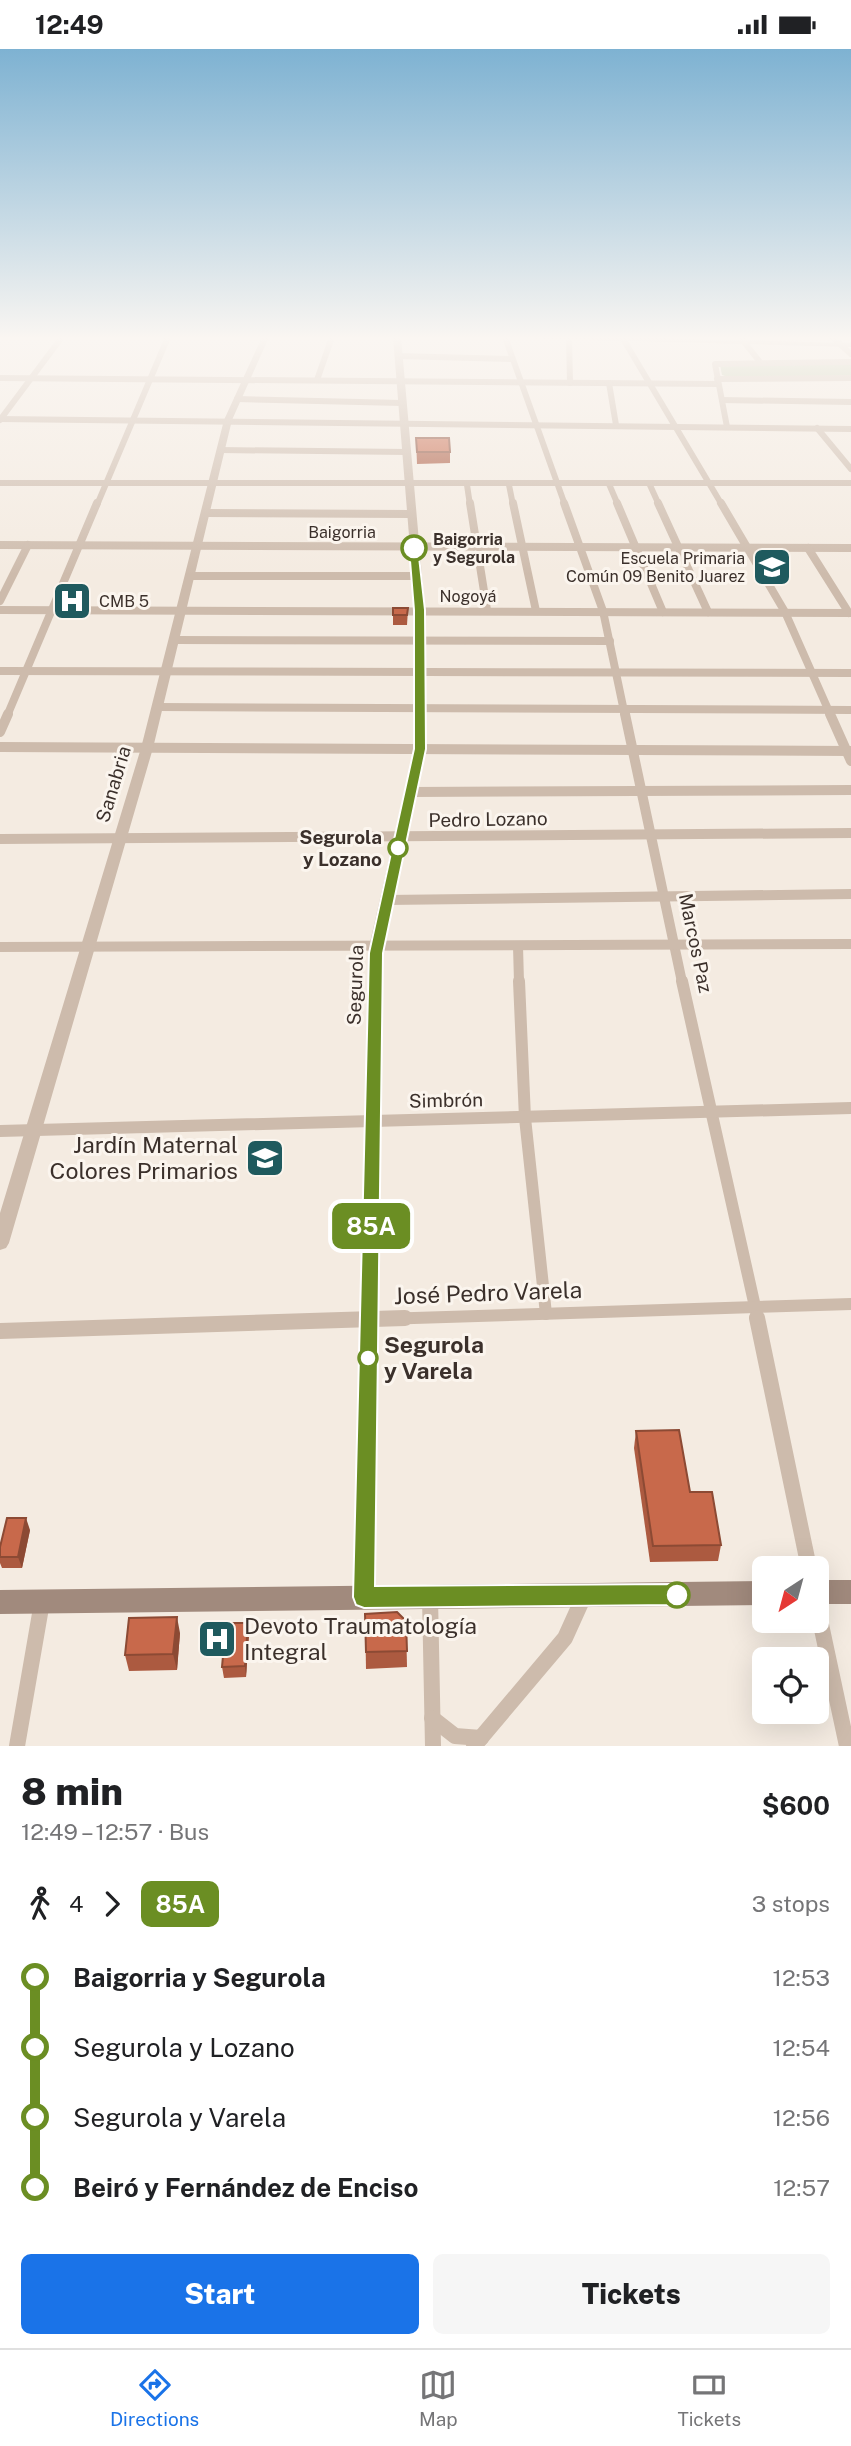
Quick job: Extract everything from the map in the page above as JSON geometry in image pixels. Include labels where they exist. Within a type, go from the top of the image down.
[{"type":"main road","points":[[830,1592],[851,1592]]},
{"type":"main road","points":[[0,1602],[752,1593]]},
{"type":"street","points":[[0,732],[135,416]]},
{"type":"street","name":"Sanabria","points":[[0,1243],[86,946],[147,748],[230,416]]},
{"type":"street","name":"Segurola","points":[[364,1597],[376,947],[420,749],[420,610],[403,416]]},
{"type":"street","name":"Marcos Paz","points":[[532,416],[603,611],[807,1556]]},
{"type":"street","points":[[615,416],[616,425]]},
{"type":"street","points":[[669,416],[785,612],[849,751],[851,761]]},
{"type":"street","points":[[725,416],[727,427]]},
{"type":"street","points":[[0,420],[228,420],[851,429]]},
{"type":"street","points":[[817,428],[851,469]]},
{"type":"street","points":[[221,450],[407,452]]},
{"type":"street","points":[[0,483],[851,483]]},
{"type":"street","points":[[609,484],[663,612]]},
{"type":"street","points":[[649,484],[708,612]]},
{"type":"street","points":[[467,485],[487,610]]},
{"type":"street","points":[[509,485],[536,611]]},
{"type":"street","points":[[206,513],[411,514]]},
{"type":"street","name":"Baigorria","points":[[0,545],[851,548]]},
{"type":"street","points":[[0,601],[28,545]]},
{"type":"street","points":[[808,548],[850,613]]},
{"type":"street","points":[[190,576],[416,576]]},
{"type":"street","name":"Nogoyá","points":[[0,610],[850,613]]},
{"type":"street","points":[[175,640],[420,639],[610,642]]},
{"type":"street","points":[[0,671],[851,673]]},
{"type":"street","points":[[158,707],[851,710]]},
{"type":"street","points":[[0,747],[849,751]]},
{"type":"street","points":[[411,792],[851,790]]},
{"type":"street","name":"Pedro Lozano","points":[[0,839],[851,833]]},
{"type":"street","points":[[387,900],[851,894]]},
{"type":"street","points":[[0,947],[851,944]]},
{"type":"street","points":[[518,946],[525,1118],[545,1314]]},
{"type":"street","name":"Simbrón","points":[[0,1131],[851,1108]]},
{"type":"street","name":"José Pedro Varela","points":[[0,1331],[851,1304]]},
{"type":"street","points":[[432,1718],[455,1736],[478,1742],[565,1638],[584,1596]]},
{"type":"street","points":[[430,1597],[433,1746]]},
{"type":"street","points":[[17,1746],[42,1602]]},
{"type":"street","points":[[823,1633],[847,1746]]},
{"type":"building","points":[[416,438],[449,438],[450,452],[417,452]]},
{"type":"building","points":[[393,608],[408,608],[407,615],[393,615]]},
{"type":"building","points":[[679,1430],[690,1492],[712,1492],[721,1545],[653,1546],[636,1431]]},
{"type":"building","points":[[7,1518],[26,1518],[18,1557],[0,1557]]},
{"type":"building","points":[[397,1612],[406,1621],[407,1651],[366,1652],[365,1614]]},
{"type":"building","points":[[177,1617],[173,1654],[125,1655],[129,1618]]},
{"type":"building","points":[[226,1623],[248,1623],[245,1666],[222,1667]]},
{"type":"bus line","name":"85A","points":[[414,548],[420,610],[420,749],[376,953],[364,1597],[677,1595]]},
{"type":"place","name":"Baigorria y Segurola","points":[[414,548]]},
{"type":"place","name":"Escuela Primaria Común 09 Benito Juarez","points":[[772,567]]},
{"type":"place","name":"CMB 5","points":[[72,601]]},
{"type":"place","name":"Segurola y Lozano","points":[[398,848]]},
{"type":"place","name":"Jardín Maternal Colores Primarios","points":[[265,1158]]},
{"type":"place","name":"Segurola y Varela","points":[[368,1358]]},
{"type":"place","name":"Devoto Traumatología Integral","points":[[217,1639]]}]
